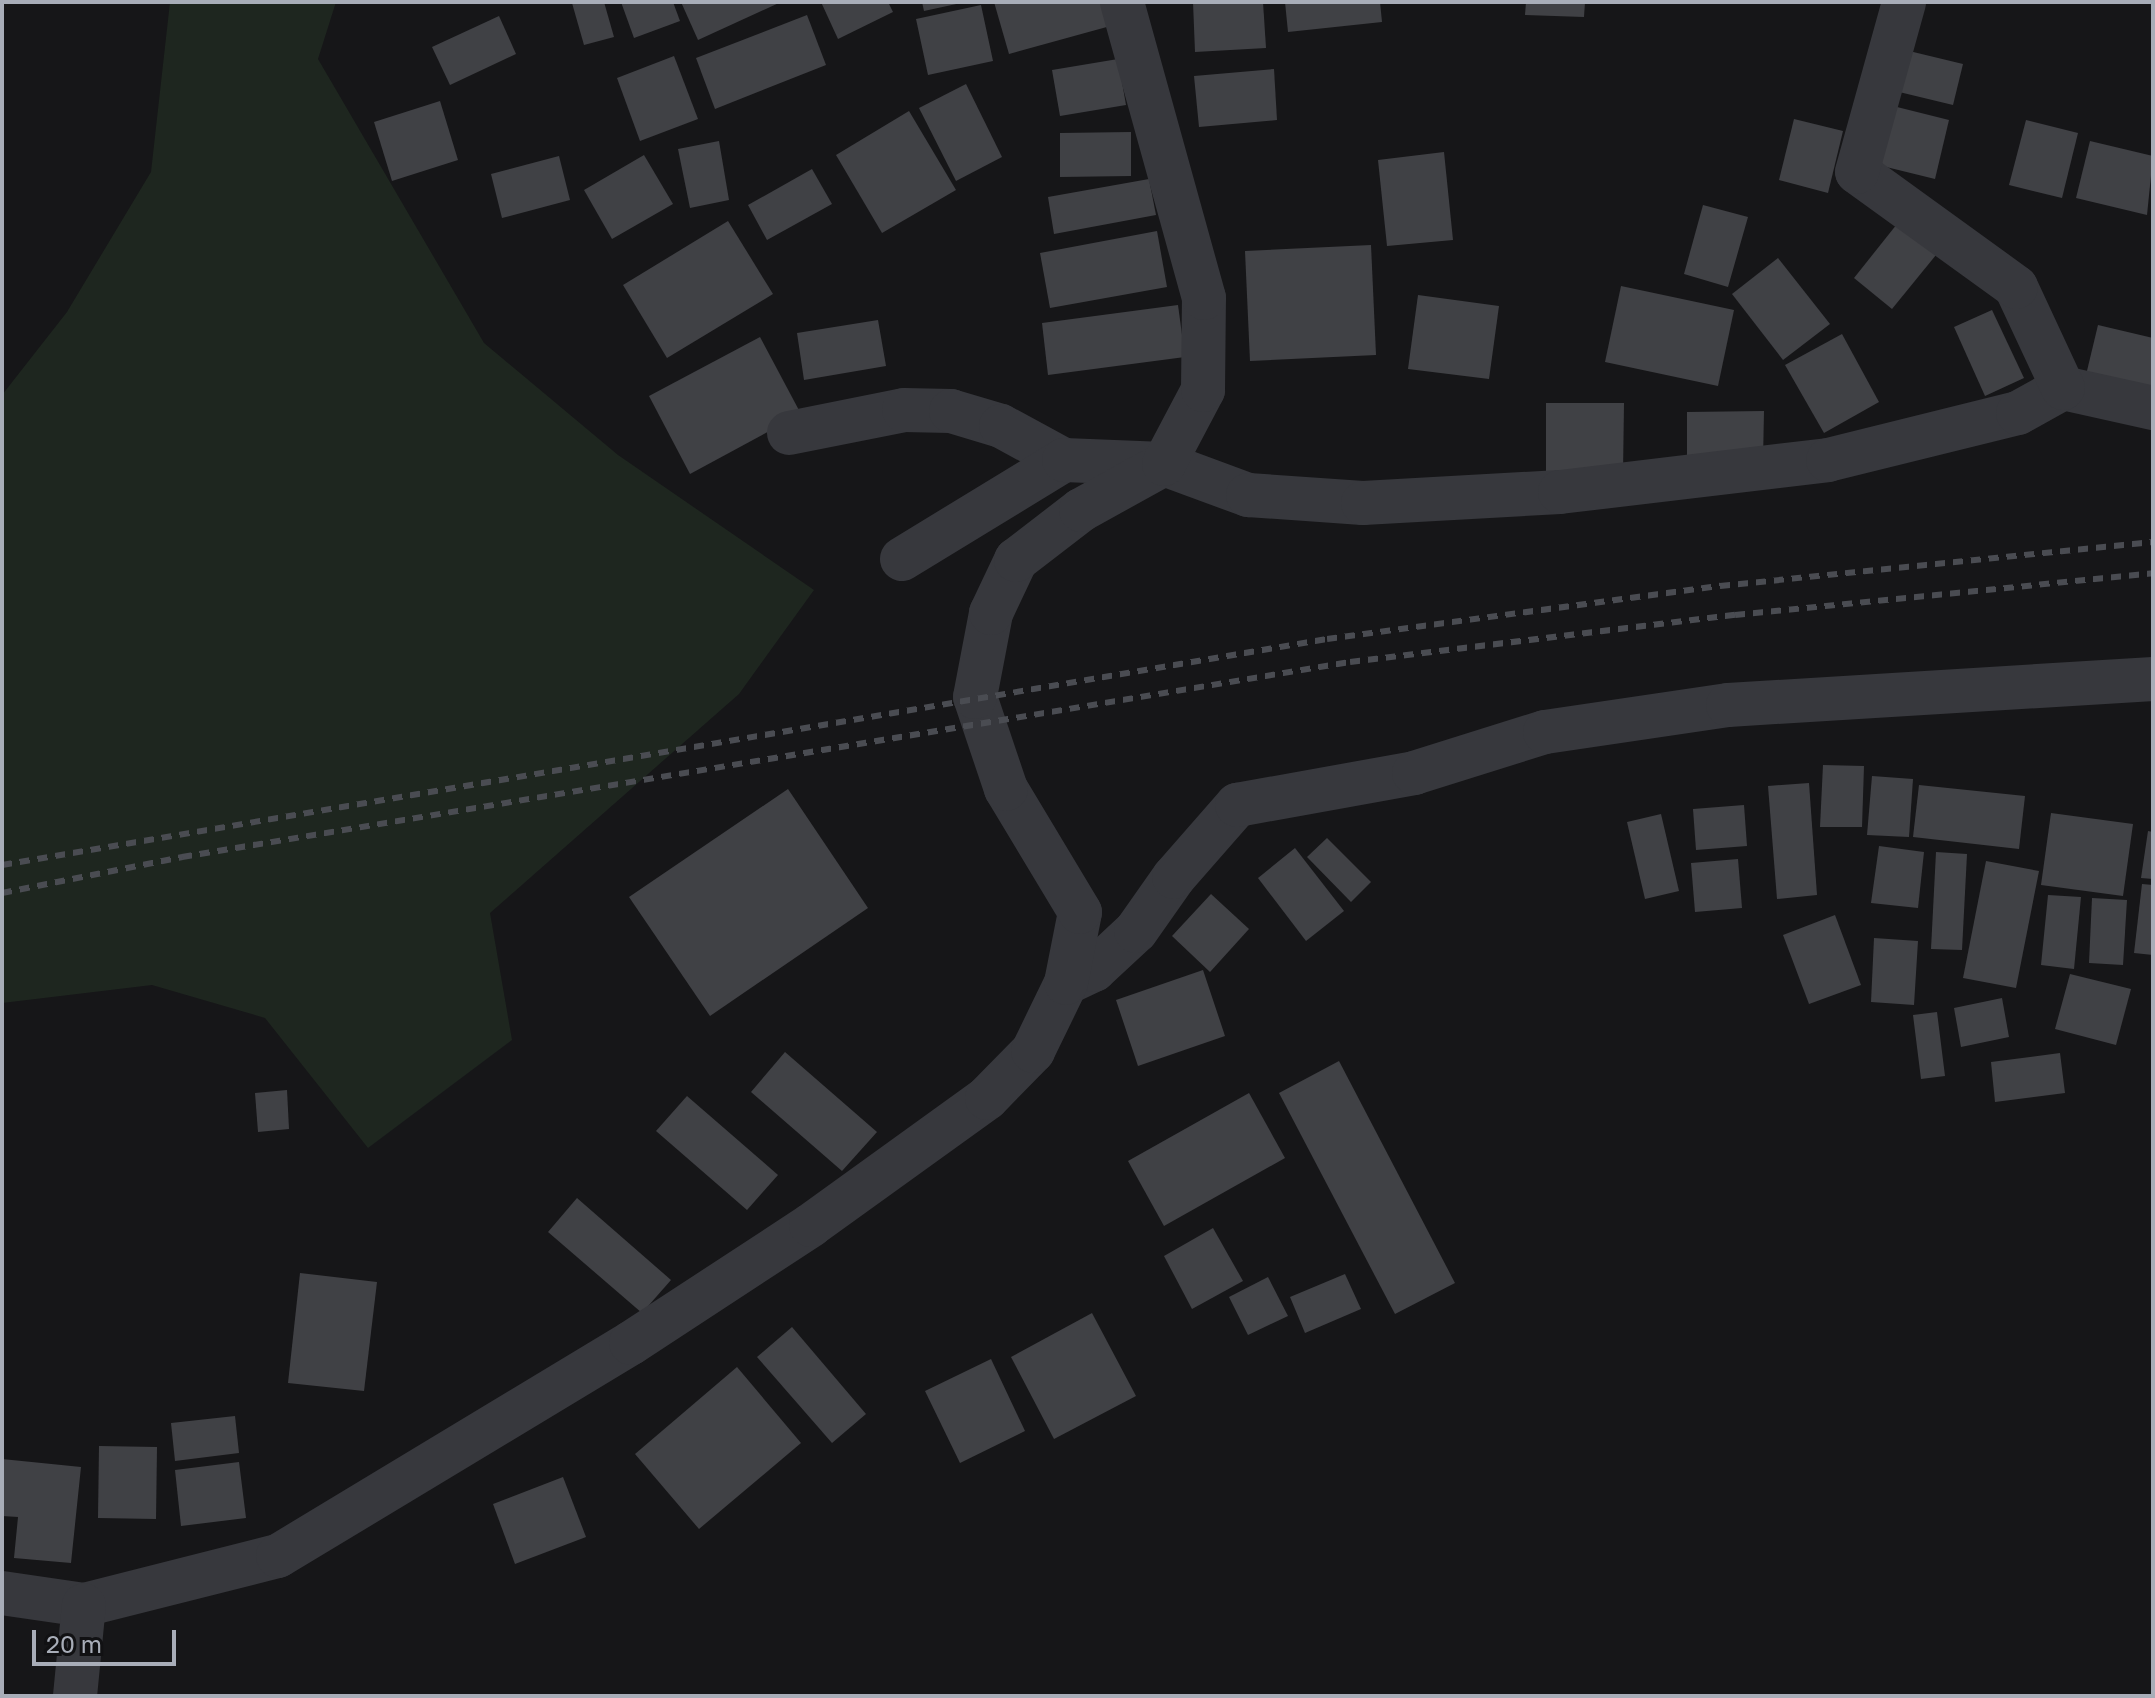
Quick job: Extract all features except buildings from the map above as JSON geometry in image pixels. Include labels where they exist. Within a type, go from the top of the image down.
[{"type":"street","points":[[2,1593],[84,1605],[278,1556],[631,1343],[811,1225],[987,1098],[1033,1051],[1066,983],[1080,912],[1006,789],[975,697],[991,613],[1016,560],[1081,510],[1164,464],[1203,390],[1204,298],[1122,2]]},
{"type":"street","points":[[1904,2],[1857,172],[2016,287],[2063,388]]},
{"type":"street","points":[[789,433],[904,410],[951,411],[1001,426],[1064,460],[1164,464],[1248,495],[1363,503],[1560,492],[1828,460],[2018,413],[2063,388],[2153,408]]},
{"type":"street","points":[[902,559],[1064,460]]},
{"type":"street","points":[[1066,983],[1094,970],[1136,931],[1174,877],[1237,805],[1414,773],[1545,732],[1728,705],[2153,679]]},
{"type":"street","points":[[75,1696],[84,1605]]},
{"type":"shaded area","points":[[170,2],[336,2],[318,59],[484,343],[618,455],[814,590],[739,694],[490,913],[512,1040],[368,1148],[265,1018],[152,985],[2,1003],[2,395],[67,312],[151,172]]},
{"type":"railway","points":[[2,865],[1327,639],[1720,586],[2153,542]]},
{"type":"railway","points":[[2,893],[182,857],[1350,662],[1735,615],[2153,573]]}]
